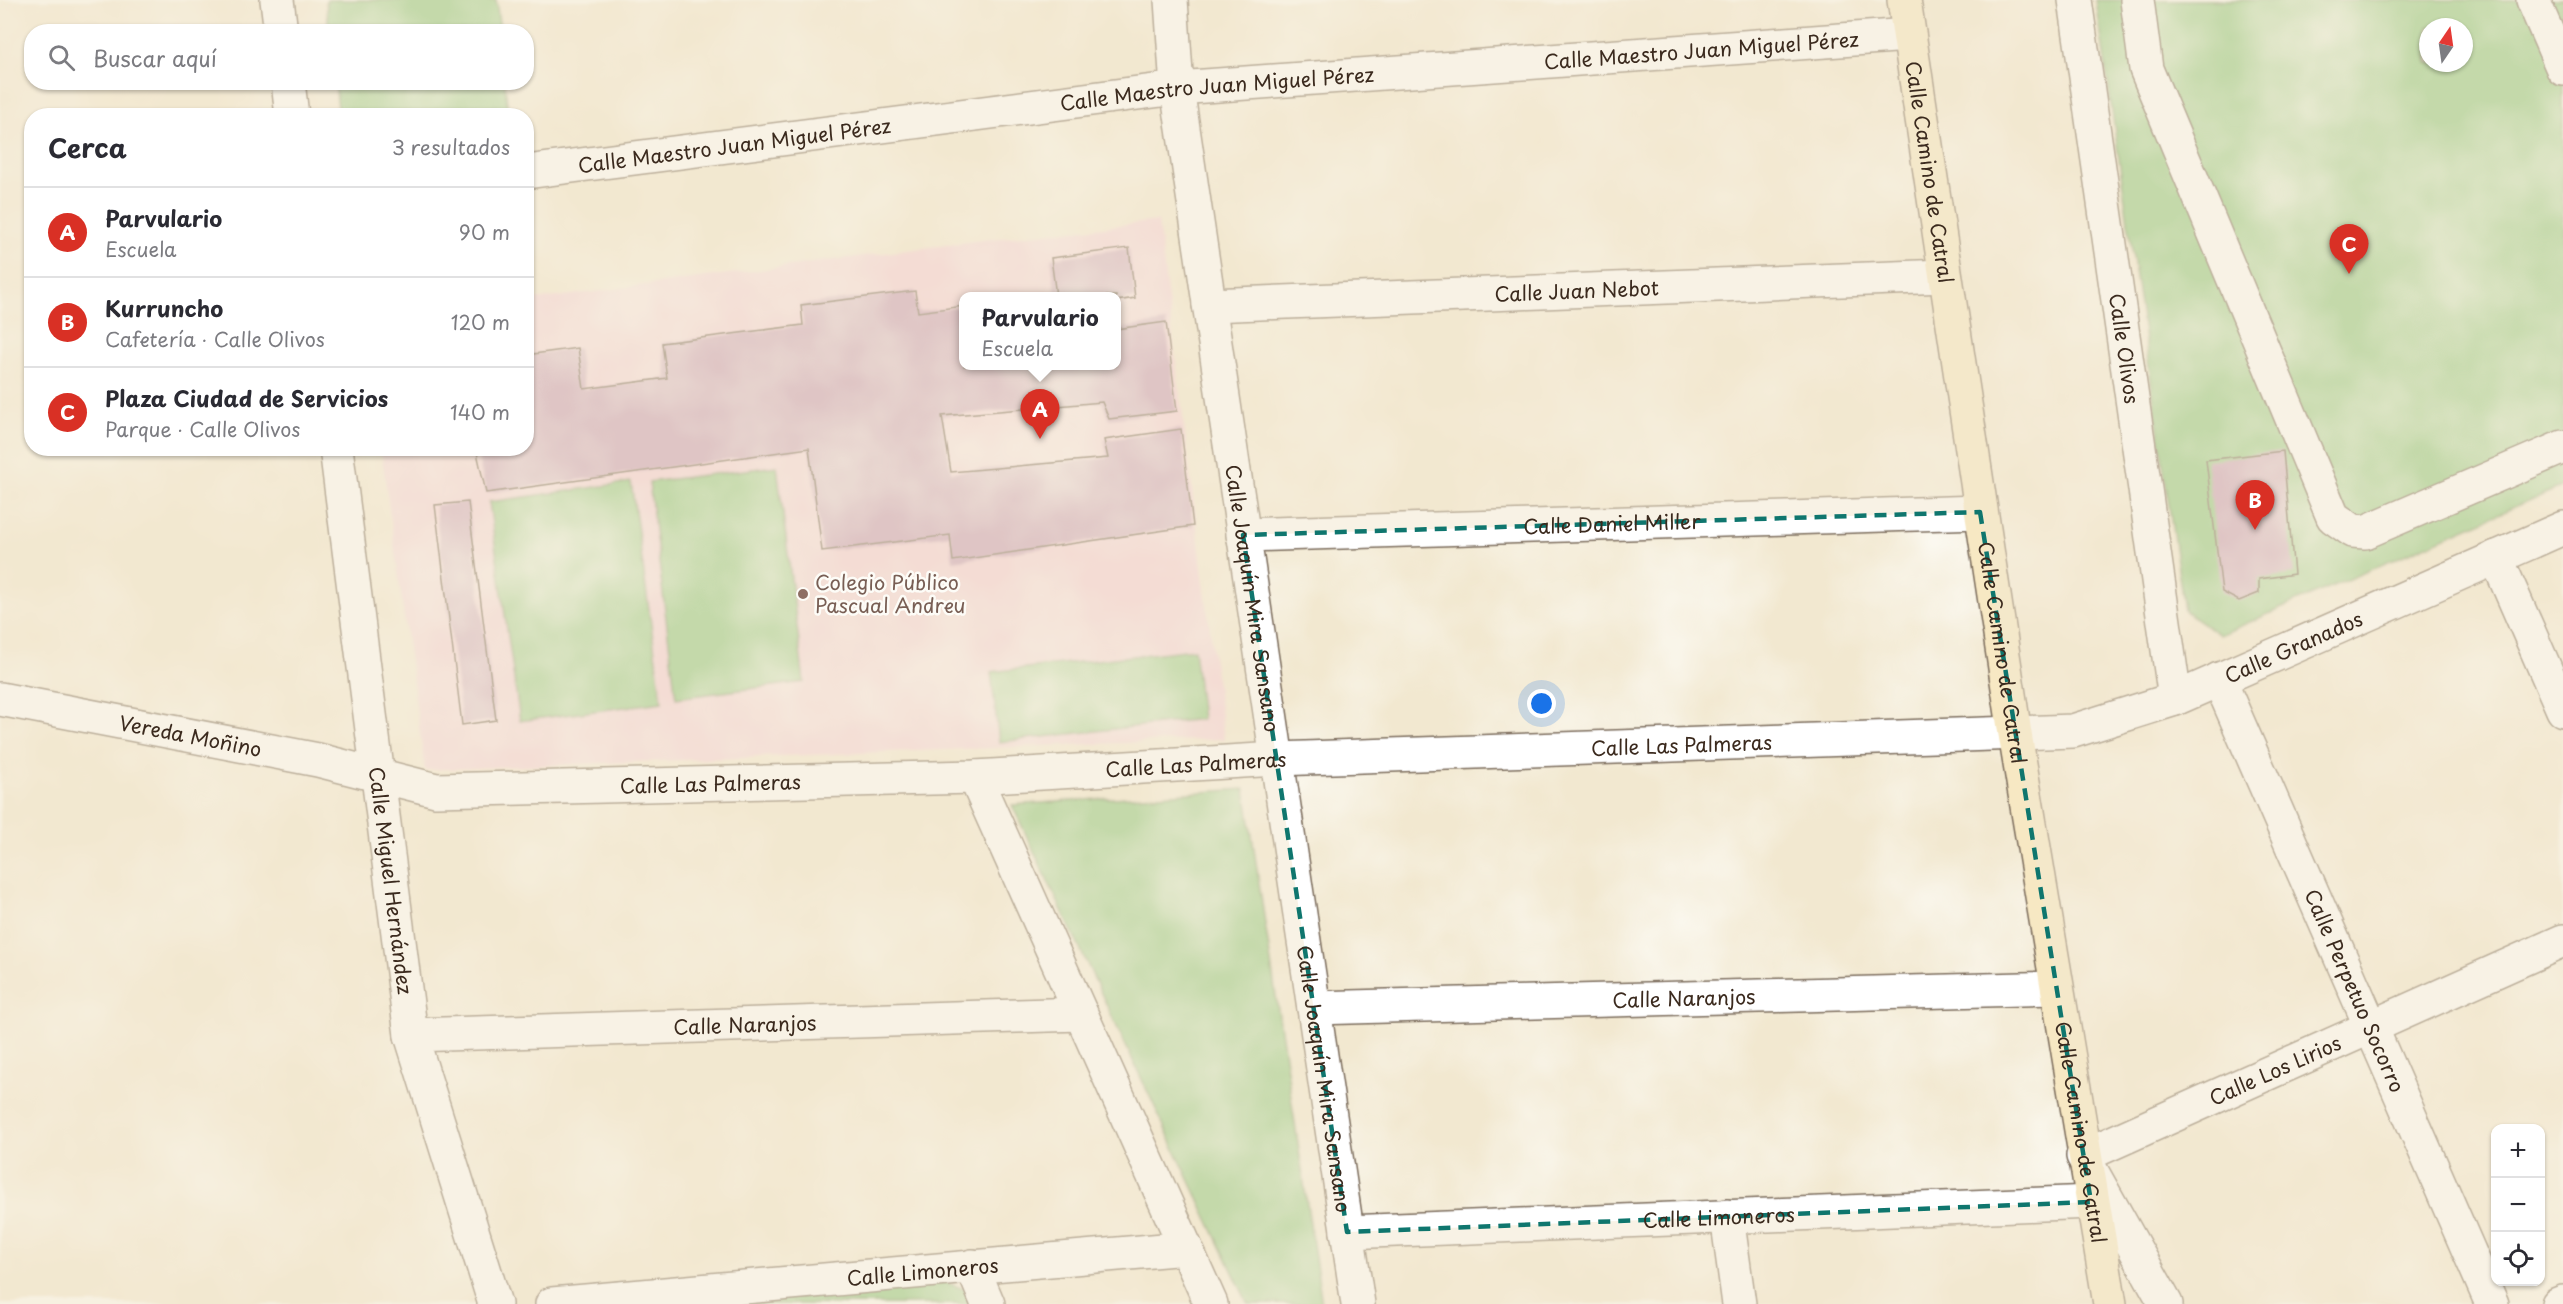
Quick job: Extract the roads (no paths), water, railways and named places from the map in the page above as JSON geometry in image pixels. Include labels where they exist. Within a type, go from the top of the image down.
[{"type":"street","points":[[277,0],[280,24]]},
{"type":"street","name":"Calle Joaquín Mira Sansano","points":[[1171,0],[1176,88],[1358,1304]]},
{"type":"street","name":"Calle Camino de Catral","points":[[1904,0],[2015,734],[2083,1156],[2110,1304]]},
{"type":"street","name":"Calle Olivos","points":[[2075,0],[2175,699]]},
{"type":"street","points":[[2137,0],[2146,69],[2333,518],[2340,525],[2353,531],[2365,532],[2563,447]]},
{"type":"street","points":[[2533,0],[2563,69]]},
{"type":"street","name":"Calle Maestro Juan Miguel Pérez","points":[[534,171],[1176,88],[1909,35]]},
{"type":"street","points":[[289,90],[291,108]]},
{"type":"street","name":"Calle Juan Nebot","points":[[1209,305],[1945,276]]},
{"type":"street","name":"Calle Miguel Hernández","points":[[337,456],[411,1035],[495,1304]]},
{"type":"street","name":"Calle Daniel Miller","points":[[1243,535],[1980,512]]},
{"type":"street","name":"Calle Granados","points":[[2015,734],[2073,731],[2175,699],[2563,528]]},
{"type":"street","points":[[2496,557],[2563,710]]},
{"type":"street","name":"Calle Perpetuo Socorro","points":[[2219,680],[2492,1304]]},
{"type":"street","name":"Vereda Moñino","points":[[0,699],[318,759],[379,775]]},
{"type":"street","name":"Calle Las Palmeras","points":[[379,775],[436,790],[975,777],[1277,759],[2015,734]]},
{"type":"street","points":[[975,777],[1211,1304]]},
{"type":"street","name":"Calle Los Lirios","points":[[2083,1156],[2563,941]]},
{"type":"street","name":"Calle Naranjos","points":[[1314,1008],[2056,988]]},
{"type":"street","name":"Calle Naranjos","points":[[411,1035],[1081,1014]]},
{"type":"street","points":[[2083,1156],[2166,1304]]},
{"type":"street","name":"Calle Limoneros","points":[[1347,1232],[2091,1202]]},
{"type":"street","points":[[1727,1216],[1738,1304]]},
{"type":"street","name":"Calle Limoneros","points":[[552,1304],[702,1297],[972,1266],[1186,1248]]},
{"type":"street","points":[[972,1266],[988,1304]]},
{"type":"street","points":[[2558,1304],[2563,1302]]},
{"type":"place","name":"Plaza Ciudad de Servicios","points":[[2349,274]]},
{"type":"place","name":"Parvulario","points":[[1040,439]]},
{"type":"place","name":"Kurruncho","points":[[2255,530]]},
{"type":"place","name":"Colegio Público Pascual Andreu","points":[[803,594]]}]
